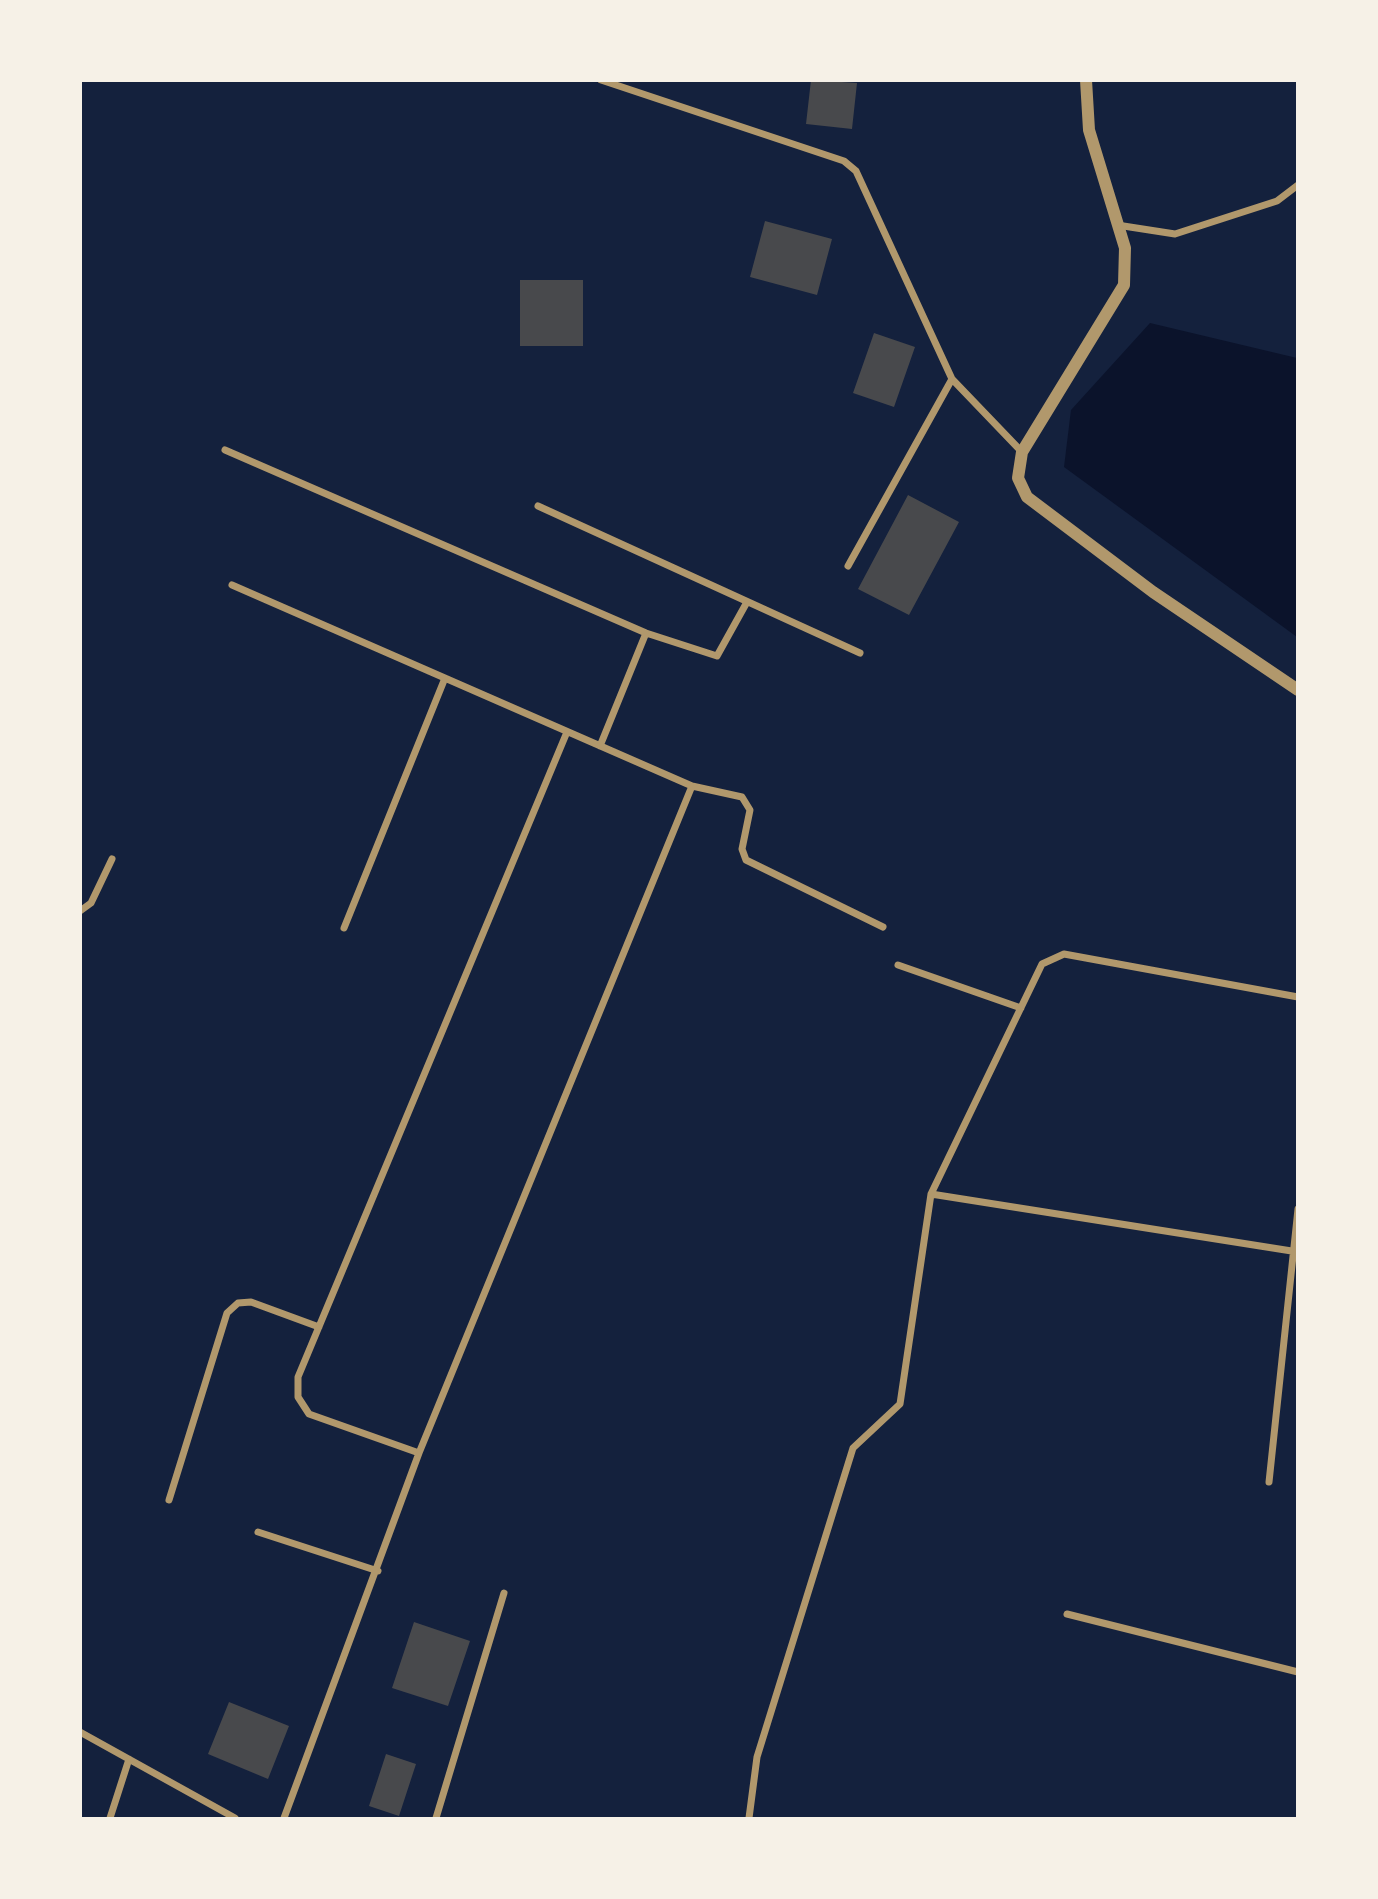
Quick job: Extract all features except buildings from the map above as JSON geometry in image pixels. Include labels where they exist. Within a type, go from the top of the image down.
[{"type":"street","points":[[601,80],[844,161],[856,171],[951,379],[1023,452]]},
{"type":"street","points":[[1086,80],[1089,130],[1125,248],[1124,285],[1023,452],[1018,478],[1027,497],[1153,592],[1297,691]]},
{"type":"street","points":[[1117,225],[1175,234],[1277,201],[1297,186]]},
{"type":"street","points":[[848,566],[951,379]]},
{"type":"street","points":[[225,450],[646,633],[717,656],[747,602]]},
{"type":"street","points":[[538,506],[860,653]]},
{"type":"street","points":[[232,585],[692,786],[741,797],[750,810],[741,849],[746,860],[883,927]]},
{"type":"street","points":[[600,746],[646,633]]},
{"type":"street","points":[[344,928],[445,678]]},
{"type":"street","points":[[419,1453],[309,1414],[298,1397],[298,1377],[567,732]]},
{"type":"street","points":[[285,1818],[378,1571],[419,1453],[692,786]]},
{"type":"street","points":[[80,911],[91,903],[113,859]]},
{"type":"street","points":[[749,1818],[757,1757],[853,1448],[900,1404],[931,1194],[1042,964],[1064,954],[1297,997]]},
{"type":"street","points":[[898,965],[1021,1008]]},
{"type":"street","points":[[931,1194],[1295,1252]]},
{"type":"street","points":[[1269,1482],[1295,1252],[1297,1209]]},
{"type":"street","points":[[169,1500],[227,1313],[238,1303],[250,1302],[319,1327]]},
{"type":"street","points":[[258,1532],[378,1571]]},
{"type":"street","points":[[436,1818],[504,1593]]},
{"type":"street","points":[[1067,1614],[1297,1672]]},
{"type":"street","points":[[80,1732],[235,1818]]},
{"type":"street","points":[[110,1818],[129,1759]]},
{"type":"water","points":[[1150,323],[1297,358],[1297,637],[1064,467],[1071,410]]}]
